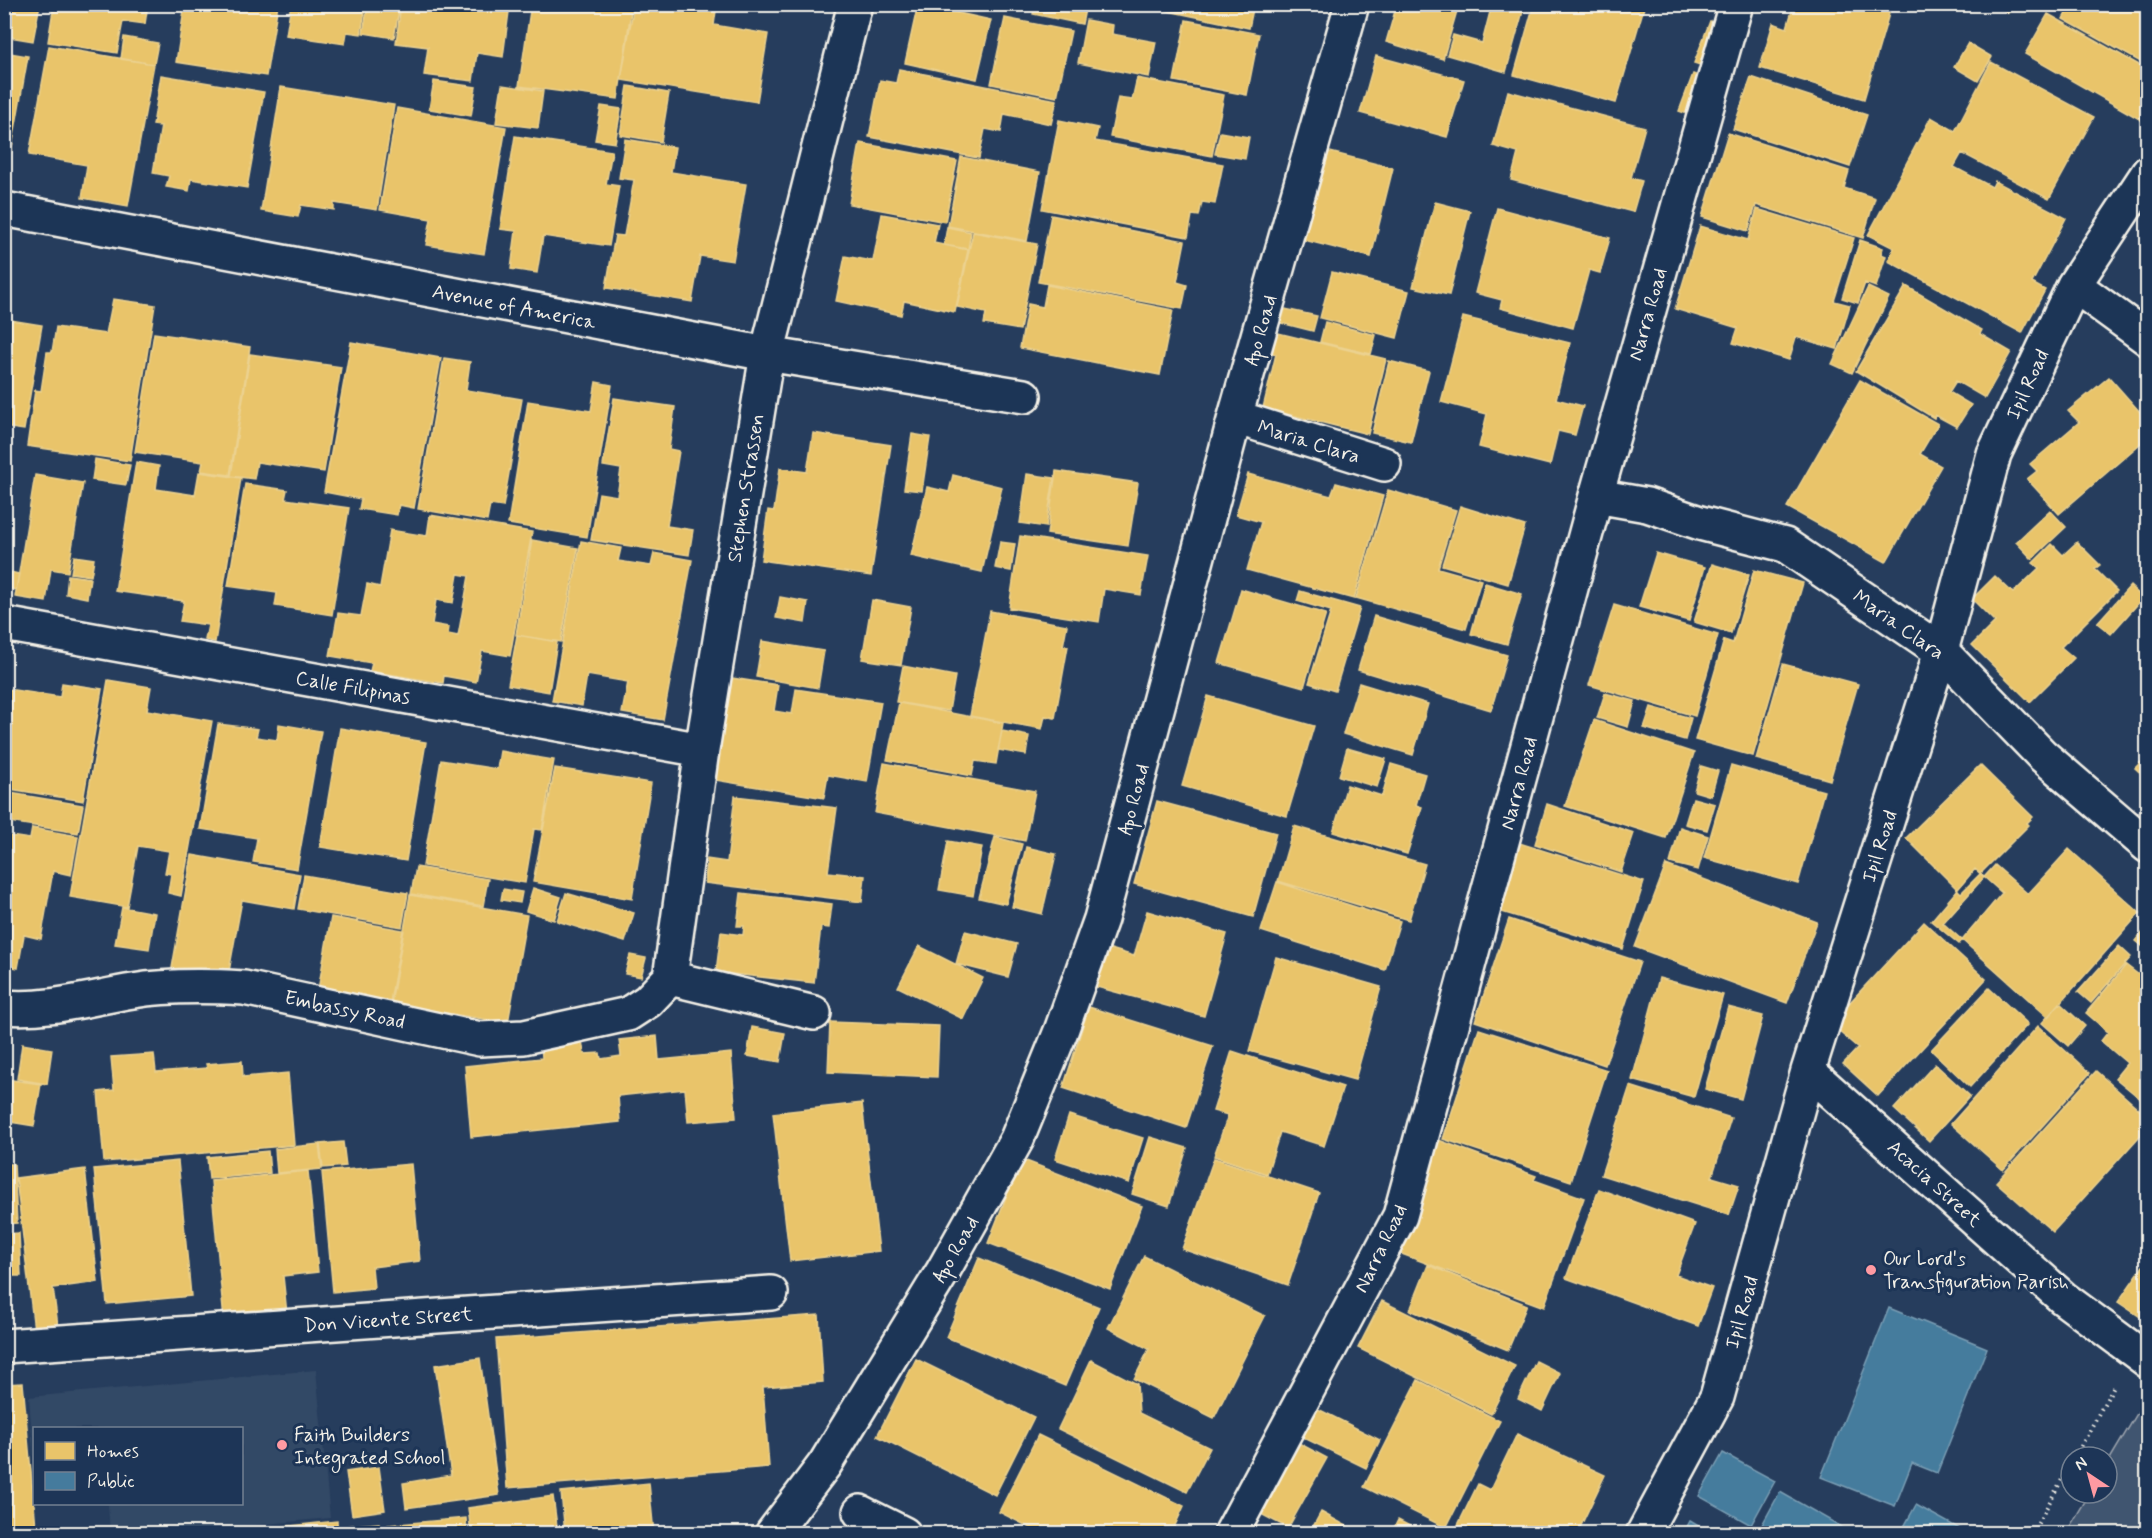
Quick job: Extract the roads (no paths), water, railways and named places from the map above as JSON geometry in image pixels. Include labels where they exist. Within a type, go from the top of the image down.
[{"type":"street","name":"Stephen Strassen","points":[[670,978],[702,750],[767,354],[855,4]]},
{"type":"street","name":"Apo Road","points":[[772,1533],[825,1464],[943,1271],[1021,1128],[1061,1031],[1101,919],[1235,417],[1352,4]]},
{"type":"street","name":"Narra Road","points":[[1231,1533],[1400,1216],[1596,496],[1736,4]]},
{"type":"street","name":"Ipil Road","points":[[1643,1533],[1717,1397],[1808,1071],[1941,651],[1994,454],[2074,285],[2148,173]]},
{"type":"street","name":"Avenue of America","points":[[4,209],[767,354],[1024,396]]},
{"type":"street","points":[[2074,285],[2148,339]]},
{"type":"street","name":"Maria Clara","points":[[1235,417],[1384,464]]},
{"type":"street","name":"Maria Clara","points":[[1596,496],[1647,506],[1700,523],[1785,545],[1941,651],[2042,755],[2148,846]]},
{"type":"street","name":"Calle Filipinas","points":[[4,624],[702,750]]},
{"type":"street","points":[[670,978],[814,1012]]},
{"type":"street","name":"Embassy Road","points":[[4,1007],[33,1009],[135,991],[207,986],[244,988],[480,1039],[525,1037],[628,1014],[648,1001],[670,978]]},
{"type":"street","name":"Acacia Street","points":[[1808,1071],[2063,1298],[2140,1356]]},
{"type":"street","name":"Don Vicente Street","points":[[4,1346],[771,1293]]},
{"type":"street","points":[[860,1512],[904,1533]]},
{"type":"place","name":"Our Lord's Transfiguration Parish","points":[[1871,1270]]},
{"type":"place","name":"Faith Builders Integrated School","points":[[282,1445]]}]
